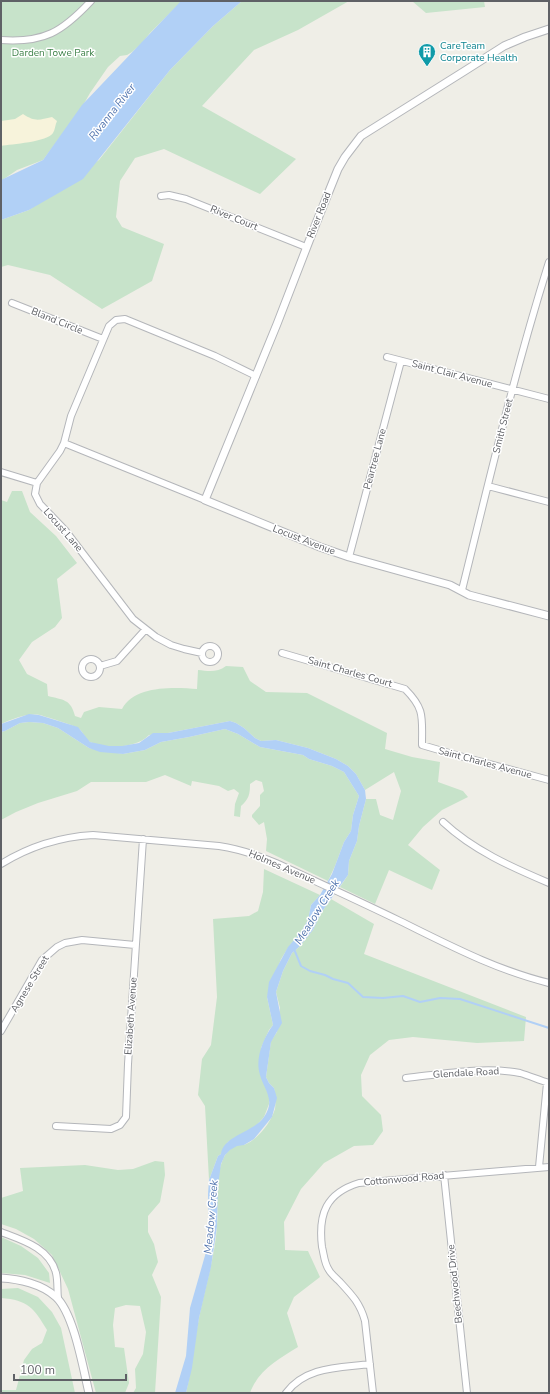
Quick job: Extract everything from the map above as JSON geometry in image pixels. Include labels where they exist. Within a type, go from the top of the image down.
[{"type":"street","points":[[1,40],[27,40],[48,35],[67,25],[91,1]]},
{"type":"street","name":"River Road","points":[[205,500],[278,324],[306,247],[338,169],[345,157],[361,136],[504,46],[549,29]]},
{"type":"street","name":"River Court","points":[[161,196],[169,195],[186,199],[306,247]]},
{"type":"street","name":"Smith Street","points":[[462,590],[532,317],[549,262]]},
{"type":"street","name":"Bland Circle","points":[[12,303],[103,339]]},
{"type":"street","points":[[1,472],[37,483],[64,443],[71,416],[103,339],[109,326],[116,320],[125,319],[154,330],[215,356],[256,376]]},
{"type":"street","name":"Saint Clair Avenue","points":[[387,357],[549,399]]},
{"type":"street","name":"Peartree Lane","points":[[350,557],[401,361]]},
{"type":"street","name":"Locust Avenue","points":[[64,443],[309,543],[350,557],[456,587],[469,595],[549,616]]},
{"type":"street","name":"Locust Lane","points":[[37,483],[35,494],[40,504],[90,561],[128,613],[145,630],[171,645],[184,650],[202,653]]},
{"type":"street","points":[[488,486],[549,502]]},
{"type":"street","points":[[100,666],[117,661],[145,630]]},
{"type":"street","name":"Saint Charles Court","points":[[282,653],[405,689],[420,708],[422,719],[422,745]]},
{"type":"street","name":"Saint Charles Avenue","points":[[422,745],[549,780]]},
{"type":"street","points":[[444,822],[468,842],[482,851],[549,883]]},
{"type":"street","name":"Holmes Avenue","points":[[1,864],[29,849],[62,838],[93,835],[238,849],[252,853],[312,880],[496,966],[529,978],[549,983]]},
{"type":"street","name":"Elizabeth Avenue","points":[[56,1126],[111,1129],[120,1125],[126,1117],[135,944],[143,839]]},
{"type":"street","name":"Agnese Street","points":[[1,1031],[42,960],[56,947],[65,943],[82,940],[135,944]]},
{"type":"street","name":"Glendale Road","points":[[406,1078],[459,1072],[504,1071],[534,1077],[548,1083]]},
{"type":"street","points":[[539,1167],[548,1083]]},
{"type":"street","name":"Cottonwood Road","points":[[373,1393],[365,1321],[354,1296],[329,1270],[325,1261],[321,1225],[325,1210],[330,1200],[350,1186],[359,1183],[549,1166]]},
{"type":"street","name":"Beechwood Drive","points":[[444,1175],[467,1393]]},
{"type":"street","points":[[1,1232],[30,1244],[46,1256],[56,1271],[58,1298]]},
{"type":"street","points":[[1,1278],[30,1283],[51,1292],[58,1298],[70,1322],[89,1393]]},
{"type":"street","points":[[286,1393],[299,1380],[317,1371],[370,1364]]},
{"type":"green space","name":"Darden Towe Park","points":[[1,1],[182,1],[132,52],[127,55],[120,56],[108,67],[81,109],[43,160],[17,170],[1,181]]},
{"type":"green space","points":[[242,1],[349,1],[298,30],[254,50],[202,106],[296,159],[260,194],[164,149],[135,158],[120,181],[116,217],[122,227],[164,244],[152,281],[102,309],[50,275],[8,265],[1,267],[1,220],[29,210],[99,160],[170,70],[213,26]]},
{"type":"green space","points":[[412,1],[484,1],[485,7],[426,13]]},
{"type":"green space","points":[[12,491],[22,491],[30,512],[56,536],[77,563],[57,579],[62,618],[55,627],[32,642],[19,660],[27,674],[47,684],[48,696],[69,703],[75,716],[81,718],[84,712],[99,707],[122,709],[128,701],[136,695],[156,689],[197,689],[198,670],[216,671],[226,666],[243,667],[250,681],[266,692],[307,693],[387,733],[385,749],[412,757],[440,762],[438,782],[463,791],[468,797],[442,810],[423,827],[408,845],[440,870],[432,890],[389,870],[375,904],[340,887],[348,875],[349,861],[357,841],[366,799],[376,799],[380,815],[393,820],[401,791],[394,772],[365,790],[356,774],[348,766],[336,759],[308,748],[276,740],[261,741],[255,738],[244,728],[230,721],[168,733],[149,735],[137,743],[113,747],[97,745],[90,742],[78,728],[40,715],[15,718],[1,724],[1,500],[7,502]]},
{"type":"green space","points":[[20,723],[43,723],[58,728],[89,748],[123,754],[145,750],[161,742],[225,729],[238,734],[260,747],[303,755],[309,759],[332,766],[344,772],[359,796],[353,815],[351,831],[344,842],[328,881],[266,851],[267,839],[264,822],[259,825],[252,817],[260,806],[260,795],[264,791],[262,782],[256,780],[250,784],[250,791],[246,801],[241,806],[240,817],[234,816],[235,804],[239,793],[234,789],[228,791],[219,786],[192,781],[191,786],[165,775],[146,782],[91,782],[77,791],[38,803],[1,820],[1,732]]},
{"type":"green space","points":[[264,869],[320,895],[311,905],[308,920],[301,932],[281,959],[267,997],[273,1025],[269,1030],[261,1048],[266,1088],[269,1096],[269,1104],[264,1117],[255,1127],[228,1142],[221,1154],[218,1156],[209,1180],[205,1106],[198,1095],[202,1059],[211,1045],[217,997],[213,919],[249,916],[258,911],[263,892]]},
{"type":"green space","points":[[331,899],[374,924],[364,954],[526,1017],[524,1041],[477,1043],[413,1037],[389,1040],[370,1055],[361,1075],[362,1096],[381,1115],[383,1131],[373,1145],[354,1146],[324,1163],[301,1189],[284,1222],[285,1250],[308,1251],[320,1277],[294,1297],[287,1313],[298,1347],[270,1366],[258,1378],[250,1393],[186,1393],[199,1318],[216,1238],[217,1185],[220,1169],[226,1154],[235,1146],[249,1143],[259,1135],[273,1114],[275,1109],[274,1088],[266,1077],[271,1041],[277,1032],[280,1008],[276,992],[283,971],[292,953],[313,930],[321,913]]},
{"type":"green space","points":[[155,1161],[164,1162],[165,1175],[160,1202],[148,1216],[148,1232],[154,1244],[158,1262],[152,1275],[161,1297],[155,1393],[133,1393],[136,1388],[135,1369],[143,1354],[146,1332],[140,1306],[126,1305],[115,1308],[113,1325],[115,1347],[124,1348],[129,1383],[125,1393],[96,1393],[68,1289],[52,1255],[34,1239],[16,1229],[1,1224],[1,1198],[23,1191],[20,1168],[85,1165],[118,1170],[133,1169]]},
{"type":"green space","points":[[1,1237],[21,1246],[38,1258],[49,1273],[50,1283],[25,1275],[1,1273]]},
{"type":"green space","points":[[18,1288],[38,1297],[52,1312],[61,1328],[75,1393],[1,1393],[1,1388],[2,1390],[16,1390],[24,1360],[32,1349],[42,1343],[47,1330],[29,1306],[18,1301],[1,1298],[1,1289]]},
{"type":"sand","points":[[23,114],[37,120],[52,117],[57,121],[53,133],[44,139],[37,141],[1,146],[1,121],[15,119]]},
{"type":"water","name":"Rivanna River","points":[[181,1],[242,1],[213,26],[170,70],[83,179],[29,210],[1,220],[1,180],[43,160],[82,105]]},
{"type":"water","name":"Meadow Creek","points":[[29,714],[39,715],[78,727],[90,742],[109,746],[122,746],[139,743],[153,733],[168,733],[230,721],[244,728],[255,738],[261,741],[276,740],[308,748],[336,759],[348,766],[356,774],[365,790],[366,799],[357,841],[349,861],[348,875],[321,913],[313,930],[292,953],[283,971],[276,992],[282,1023],[271,1042],[266,1077],[274,1088],[277,1098],[272,1117],[254,1139],[244,1145],[237,1146],[230,1150],[225,1155],[221,1164],[218,1185],[217,1226],[211,1267],[199,1318],[192,1368],[186,1393],[175,1393],[186,1356],[190,1308],[206,1252],[209,1230],[209,1180],[218,1156],[221,1154],[227,1143],[253,1127],[268,1111],[268,1094],[258,1065],[262,1047],[273,1025],[267,997],[269,982],[288,947],[301,932],[308,920],[311,905],[320,895],[332,874],[344,842],[351,831],[353,815],[359,796],[344,772],[332,766],[309,759],[303,755],[260,747],[238,734],[225,729],[161,742],[145,750],[123,754],[100,752],[89,748],[58,728],[43,723],[20,723],[1,732],[1,724]]},
{"type":"waterway","points":[[294,949],[301,966],[310,971],[348,983],[363,997],[383,998],[403,996],[420,1002],[440,998],[460,999],[549,1028]]},
{"type":"place","name":"CareTeam Corporate Health","points":[[427,67]]}]
